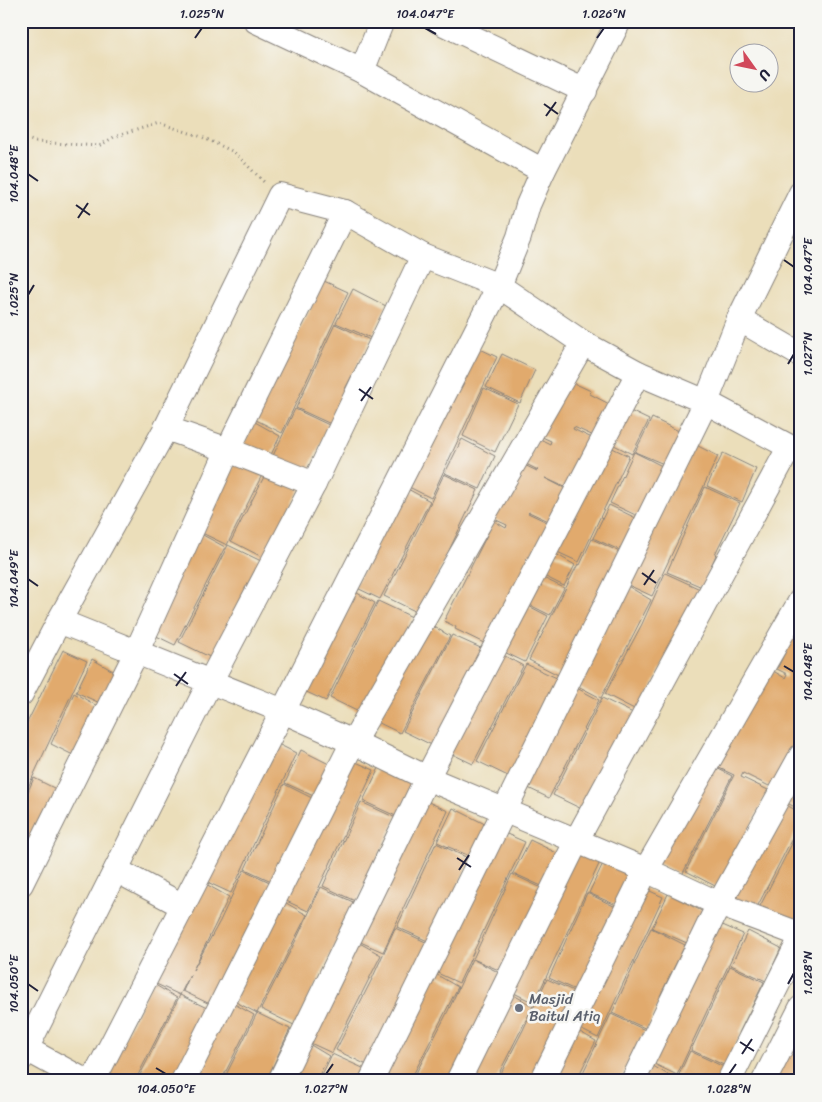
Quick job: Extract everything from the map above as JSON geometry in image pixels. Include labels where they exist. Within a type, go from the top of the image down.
[{"type":"street","points":[[256,21],[362,71],[543,171]]},
{"type":"street","points":[[362,71],[382,21]]},
{"type":"street","points":[[438,21],[585,92]]},
{"type":"street","points":[[92,1081],[499,286],[519,237],[528,205],[543,171],[585,92],[616,22]]},
{"type":"street","points":[[21,694],[166,428],[280,194],[345,212],[423,256],[499,286],[583,343],[638,373],[706,402],[795,451],[577,842],[458,1081]]},
{"type":"street","points":[[371,1081],[706,402],[739,319],[801,194]]},
{"type":"street","points":[[21,884],[136,653],[228,450],[345,212]]},
{"type":"street","points":[[86,1081],[23,1051],[210,682],[314,484],[423,256]]},
{"type":"street","points":[[739,319],[801,354]]},
{"type":"street","points":[[183,1081],[353,742],[583,343]]},
{"type":"street","points":[[280,1081],[427,778],[638,373]]},
{"type":"street","points":[[166,428],[314,484]]},
{"type":"street","points":[[542,1081],[646,870],[801,600]]},
{"type":"street","points":[[60,621],[283,711],[427,778],[646,870],[719,904],[801,937],[729,1081]]},
{"type":"street","points":[[633,1081],[719,904],[801,756]]},
{"type":"street","points":[[116,870],[183,906]]},
{"type":"street","points":[[764,1081],[801,1008]]},
{"type":"path","points":[[21,137],[36,142],[98,146],[114,137],[159,123],[202,137],[234,152],[266,184],[280,194]]},
{"type":"building","points":[[324,281],[348,292],[282,433],[256,420]]},
{"type":"building","points":[[353,289],[386,306],[371,338],[336,323]]},
{"type":"building","points":[[335,324],[370,340],[344,391],[346,391],[331,424],[296,408]]},
{"type":"building","points":[[472,345],[497,357],[431,498],[405,485]]},
{"type":"building","points":[[502,354],[535,370],[520,403],[486,387]]},
{"type":"building","points":[[567,380],[591,391],[590,394],[611,405],[596,437],[574,427],[573,429],[594,439],[569,489],[545,478],[570,491],[555,524],[528,513],[549,523],[490,646],[455,629],[456,627],[444,621],[494,521],[506,528],[507,525],[494,519],[520,463],[538,470],[526,464],[538,438],[550,444],[551,441],[540,436]]},
{"type":"building","points":[[484,388],[518,404],[495,452],[463,436]]},
{"type":"building","points":[[624,408],[649,420],[632,454],[608,442]]},
{"type":"building","points":[[295,409],[329,425],[305,476],[271,460]]},
{"type":"building","points":[[652,418],[685,434],[671,467],[635,452]]},
{"type":"building","points":[[255,422],[280,436],[268,461],[242,448]]},
{"type":"building","points":[[462,439],[495,456],[480,489],[445,473]]},
{"type":"building","points":[[604,444],[629,456],[579,562],[553,550]]},
{"type":"building","points":[[694,444],[718,456],[652,596],[626,584]]},
{"type":"building","points":[[634,452],[668,469],[644,519],[610,503]]},
{"type":"building","points":[[723,453],[756,469],[742,502],[707,486]]},
{"type":"building","points":[[238,458],[264,471],[227,545],[202,533]]},
{"type":"building","points":[[267,471],[301,486],[266,559],[231,541]]},
{"type":"building","points":[[444,474],[478,490],[419,613],[384,596]]},
{"type":"building","points":[[404,487],[430,501],[380,599],[355,587]]},
{"type":"building","points":[[705,487],[740,503],[715,554],[702,587],[667,572]]},
{"type":"building","points":[[609,505],[642,521],[628,554],[593,538]]},
{"type":"building","points":[[199,533],[225,547],[175,645],[150,633]]},
{"type":"building","points":[[592,539],[626,555],[564,678],[529,660]]},
{"type":"building","points":[[228,545],[261,561],[214,659],[179,642]]},
{"type":"building","points":[[549,550],[575,565],[564,586],[538,573]]},
{"type":"building","points":[[665,573],[700,589],[640,712],[605,694],[642,624]]},
{"type":"building","points":[[537,575],[564,588],[550,615],[524,602]]},
{"type":"building","points":[[626,585],[651,600],[601,698],[576,685]]},
{"type":"building","points":[[350,589],[375,603],[326,701],[300,689]]},
{"type":"building","points":[[378,601],[412,617],[365,715],[330,698]]},
{"type":"building","points":[[523,603],[548,616],[525,662],[500,650]]},
{"type":"building","points":[[801,620],[801,731],[773,788],[743,773],[741,777],[768,790],[721,889],[686,871],[734,775],[715,766],[765,666],[785,678],[787,674],[777,669]]},
{"type":"building","points":[[424,621],[450,636],[400,733],[375,721]]},
{"type":"building","points":[[452,635],[485,650],[438,748],[403,731]]},
{"type":"building","points":[[63,650],[87,661],[21,802],[21,735]]},
{"type":"building","points":[[498,652],[523,666],[473,764],[448,752]]},
{"type":"building","points":[[92,659],[120,675],[104,705],[76,692]]},
{"type":"building","points":[[526,664],[559,679],[512,778],[477,761]]},
{"type":"building","points":[[573,686],[599,700],[549,798],[524,786]]},
{"type":"building","points":[[74,693],[103,709],[79,758],[51,744]]},
{"type":"building","points":[[602,698],[635,714],[588,812],[553,795]]},
{"type":"building","points":[[272,741],[296,753],[231,893],[205,881]]},
{"type":"building","points":[[301,750],[335,767],[320,799],[285,783]]},
{"type":"building","points":[[349,759],[374,770],[308,911],[282,899]]},
{"type":"building","points":[[801,760],[801,810],[781,800]]},
{"type":"building","points":[[709,764],[732,776],[682,875],[657,862]]},
{"type":"building","points":[[379,768],[412,784],[398,817],[363,801]]},
{"type":"building","points":[[34,778],[60,791],[21,876],[21,807]]},
{"type":"building","points":[[284,784],[318,801],[280,885],[245,869]]},
{"type":"building","points":[[424,800],[448,811],[383,952],[356,940]]},
{"type":"building","points":[[779,801],[801,813],[801,821],[754,913],[729,901]]},
{"type":"building","points":[[361,802],[396,818],[357,902],[323,886]]},
{"type":"building","points":[[453,808],[487,825],[472,857],[437,842]]},
{"type":"building","points":[[801,826],[801,912],[793,927],[758,910]]},
{"type":"building","points":[[500,831],[525,842],[459,983],[433,971]]},
{"type":"building","points":[[530,840],[563,856],[548,889],[513,873]]},
{"type":"building","points":[[436,843],[470,859],[432,943],[397,927]]},
{"type":"building","points":[[576,851],[600,862],[534,1003],[508,990]]},
{"type":"building","points":[[605,859],[638,876],[623,908],[589,893]]},
{"type":"building","points":[[244,870],[278,886],[218,1008],[183,991],[190,975],[180,995],[154,983],[204,883],[229,897],[193,970],[220,921]]},
{"type":"building","points":[[512,874],[546,890],[508,974],[473,959]]},
{"type":"building","points":[[639,886],[663,897],[598,1038],[572,1025]]},
{"type":"building","points":[[321,887],[355,903],[296,1026],[261,1009]]},
{"type":"building","points":[[587,893],[622,910],[584,994],[549,978]]},
{"type":"building","points":[[668,894],[702,911],[687,943],[652,928]]},
{"type":"building","points":[[281,900],[307,915],[257,1013],[232,1000]]},
{"type":"building","points":[[718,923],[743,934],[677,1075],[650,1062]]},
{"type":"building","points":[[395,928],[430,944],[371,1067],[336,1050]]},
{"type":"building","points":[[651,928],[685,945],[660,996],[662,996],[647,1029],[612,1013]]},
{"type":"building","points":[[748,931],[781,948],[766,981],[731,965]]},
{"type":"building","points":[[356,941],[381,955],[332,1053],[306,1041]]},
{"type":"building","points":[[472,959],[506,976],[456,1081],[412,1081],[448,1011]]},
{"type":"building","points":[[730,966],[764,982],[739,1033],[741,1033],[726,1066],[691,1050]]},
{"type":"building","points":[[432,972],[458,987],[410,1081],[400,1081],[383,1072]]},
{"type":"building","points":[[547,979],[582,995],[540,1081],[497,1081],[523,1030]]},
{"type":"building","points":[[152,983],[177,998],[135,1081],[103,1081]]},
{"type":"building","points":[[508,992],[533,1006],[495,1081],[463,1081]]},
{"type":"building","points":[[180,995],[213,1011],[181,1081],[137,1081]]},
{"type":"building","points":[[229,1001],[254,1015],[221,1081],[189,1081]]},
{"type":"building","points":[[257,1013],[290,1029],[266,1081],[223,1081]]},
{"type":"building","points":[[611,1014],[645,1030],[620,1081],[579,1081]]},
{"type":"building","points":[[801,1014],[800,1081],[768,1081]]},
{"type":"building","points":[[571,1027],[596,1041],[576,1081],[544,1081]]},
{"type":"building","points":[[304,1041],[329,1056],[316,1081],[283,1081]]},
{"type":"building","points":[[690,1051],[724,1067],[717,1081],[676,1081]]},
{"type":"building","points":[[332,1054],[365,1069],[360,1081],[319,1081]]},
{"type":"building","points":[[650,1064],[675,1079],[674,1081],[641,1081]]},
{"type":"place","name":"Masjid Baitul Atiq","points":[[519,1008]]}]
